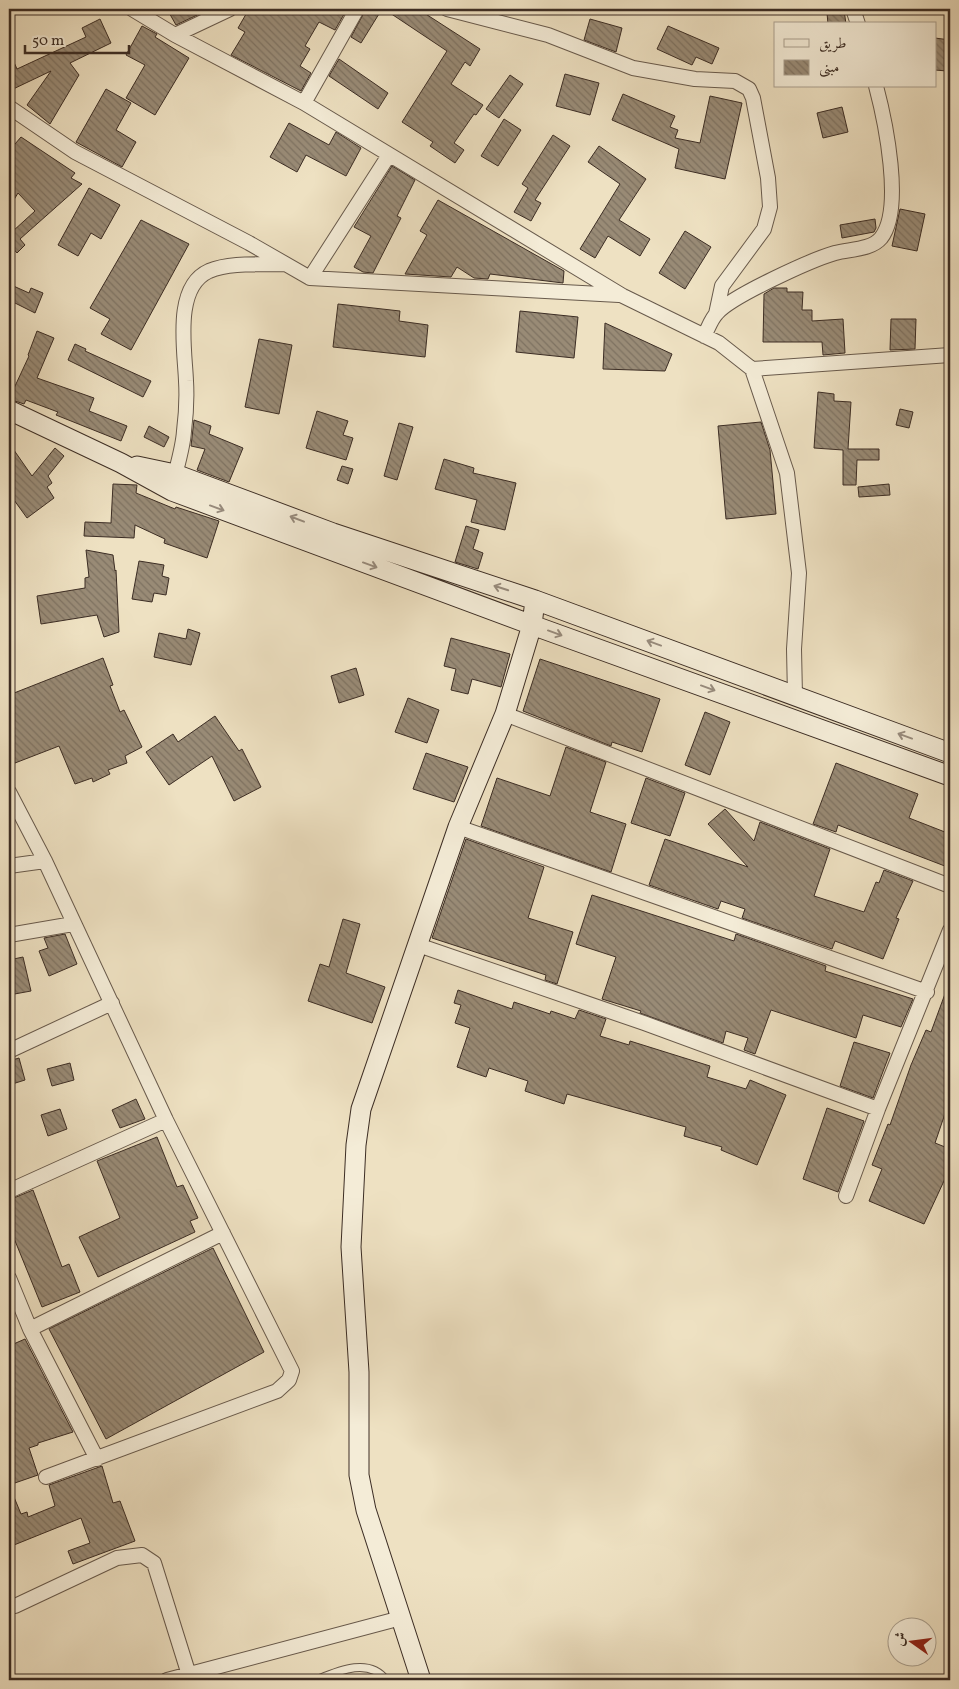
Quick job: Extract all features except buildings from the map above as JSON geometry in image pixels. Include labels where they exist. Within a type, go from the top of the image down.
[{"type":"main road","points":[[9,410],[121,463],[330,541],[532,625],[950,776]]},
{"type":"main road","points":[[330,541],[536,600],[950,753]]},
{"type":"main road","points":[[420,1680],[366,1510],[359,1476],[359,1372],[351,1247],[356,1145],[361,1109],[458,827],[505,714],[532,625],[536,600]]},
{"type":"main road","points":[[791,718],[795,696]]},
{"type":"street","points":[[132,9],[175,35],[304,103],[623,296],[719,343],[752,369],[787,472],[799,573],[794,649],[795,696]]},
{"type":"street","points":[[175,35],[230,9]]},
{"type":"street","points":[[304,103],[357,9]]},
{"type":"street","points":[[447,9],[548,35],[633,68],[695,79],[735,81],[749,89],[753,98],[768,178],[770,207],[764,229],[722,286],[716,314],[704,336]]},
{"type":"street","points":[[853,9],[857,22]]},
{"type":"street","points":[[716,314],[725,306],[756,288],[834,253],[874,244],[881,238],[890,219],[892,204],[884,117],[877,88]]},
{"type":"street","points":[[9,107],[75,152],[249,242],[310,278],[623,296]]},
{"type":"street","points":[[310,278],[389,155]]},
{"type":"street","points":[[174,482],[184,432],[186,383],[183,329],[186,306],[191,291],[198,280],[209,272],[229,267],[286,264]]},
{"type":"street","points":[[752,369],[950,355]]},
{"type":"street","points":[[505,714],[950,886]]},
{"type":"street","points":[[9,792],[112,1003],[166,1120],[292,1371],[289,1380],[277,1391],[254,1401],[46,1477]]},
{"type":"street","points":[[458,827],[927,992]]},
{"type":"street","points":[[9,866],[44,861]]},
{"type":"street","points":[[9,935],[73,924]]},
{"type":"street","points":[[846,1196],[878,1109],[927,992],[950,930]]},
{"type":"street","points":[[418,945],[644,1022],[878,1109]]},
{"type":"street","points":[[9,1051],[112,1003]]},
{"type":"street","points":[[9,1191],[166,1120]]},
{"type":"street","points":[[30,1329],[223,1233]]},
{"type":"street","points":[[9,1278],[30,1329],[97,1458]]},
{"type":"street","points":[[15,1606],[117,1558],[142,1555],[154,1563],[189,1675]]},
{"type":"street","points":[[168,1680],[401,1618]]},
{"type":"lane","points":[[316,1680],[360,1667],[374,1669],[386,1680]]}]
